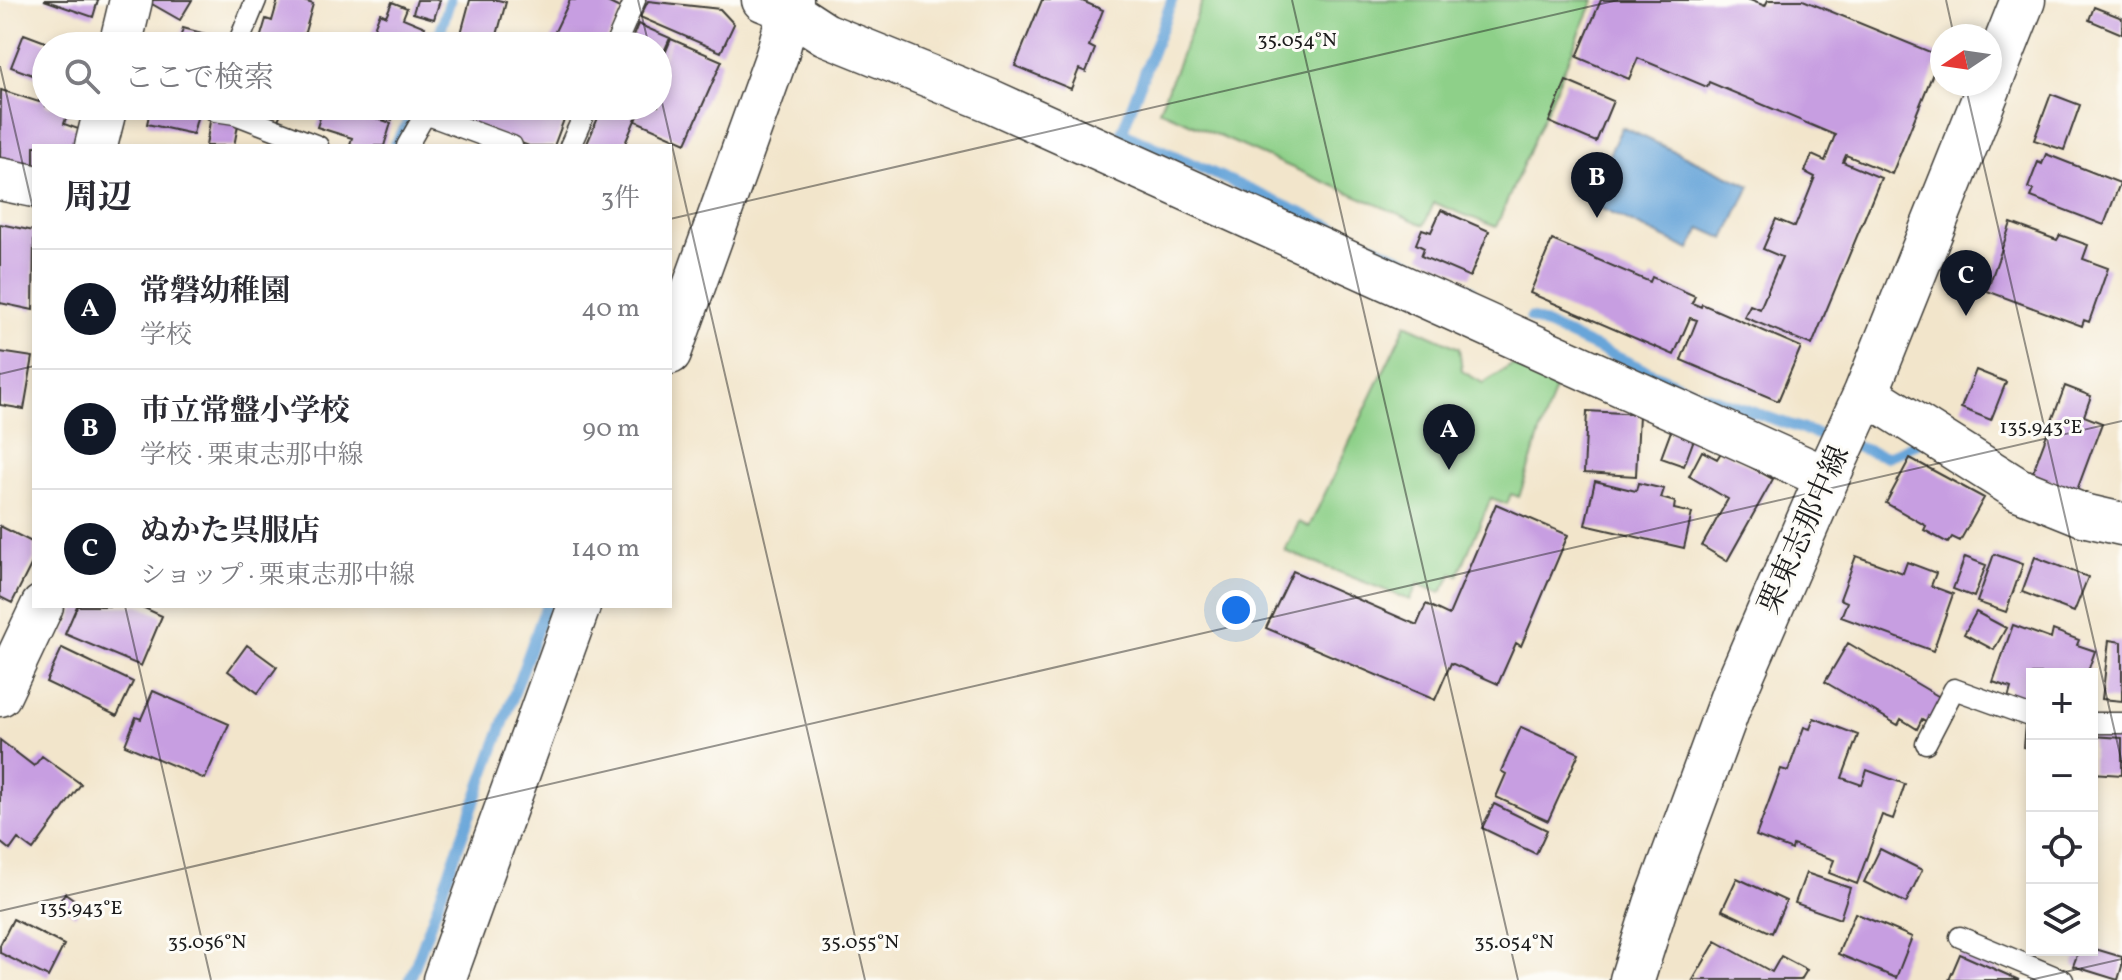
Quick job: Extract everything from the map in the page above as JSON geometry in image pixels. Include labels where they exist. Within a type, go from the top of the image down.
[{"type":"main road","name":"栗東志那中線","points":[[2002,53],[2023,0]]},
{"type":"main road","name":"栗東志那中線","points":[[1632,980],[1656,904],[1733,695],[1866,393],[1985,96]]},
{"type":"street","points":[[123,32],[131,0]]},
{"type":"street","points":[[672,347],[777,55],[783,2]]},
{"type":"street","points":[[783,2],[825,34],[1020,114],[1827,478]]},
{"type":"street","points":[[96,144],[102,120]]},
{"type":"street","points":[[0,179],[32,186]]},
{"type":"street","points":[[1866,393],[2018,489],[2083,515],[2122,524]]},
{"type":"street","points":[[0,695],[41,608]]},
{"type":"street","points":[[444,980],[578,608]]},
{"type":"lane","points":[[242,32],[256,0]]},
{"type":"lane","points":[[621,32],[635,0]]},
{"type":"lane","points":[[251,120],[313,144]]},
{"type":"lane","points":[[408,144],[422,120]]},
{"type":"lane","points":[[442,120],[507,144]]},
{"type":"lane","points":[[571,144],[582,120]]},
{"type":"lane","points":[[1926,743],[1954,689],[2026,715]]},
{"type":"lane","points":[[2098,723],[2122,723]]},
{"type":"lane","points":[[1960,937],[2063,980]]},
{"type":"green space","points":[[1203,0],[1594,0],[1496,227],[1434,203],[1424,225],[1159,110]]},
{"type":"green space","points":[[1406,324],[1459,348],[1462,371],[1483,383],[1512,365],[1556,385],[1519,497],[1511,494],[1507,504],[1491,498],[1458,576],[1453,573],[1441,593],[1418,584],[1410,600],[1285,551],[1299,522],[1309,527]]},
{"type":"water","points":[[1622,127],[1750,186],[1725,239],[1701,228],[1690,250],[1587,202]]},
{"type":"building","points":[[44,0],[98,0],[93,17]]},
{"type":"building","points":[[145,0],[192,0],[180,20]]},
{"type":"building","points":[[278,0],[301,0],[313,4],[305,32],[262,32],[266,19],[272,21]]},
{"type":"building","points":[[417,0],[440,0],[434,19],[413,13]]},
{"type":"building","points":[[470,0],[506,2],[498,32],[461,32]]},
{"type":"building","points":[[570,0],[603,0],[622,9],[611,32],[555,32]]},
{"type":"building","points":[[1042,0],[1080,0],[1103,10],[1089,46],[1095,49],[1086,72],[1079,69],[1071,89],[1015,66]]},
{"type":"building","points":[[1601,0],[1750,0],[1765,6],[1768,0],[1803,0],[1930,52],[1930,81],[1892,174],[1846,155],[1843,162],[1881,178],[1812,345],[1744,317],[1750,305],[1760,309],[1782,257],[1763,249],[1776,219],[1795,227],[1815,177],[1805,171],[1812,155],[1825,161],[1835,135],[1709,82],[1707,87],[1638,58],[1629,79],[1577,57]]},
{"type":"building","points":[[648,1],[720,9],[734,24],[721,52],[640,17]]},
{"type":"building","points":[[392,2],[407,8],[403,18],[425,27],[423,32],[373,32],[380,13],[386,16]]},
{"type":"building","points":[[2094,7],[2122,18],[2122,34],[2089,20]]},
{"type":"building","points":[[638,24],[656,32],[635,32]]},
{"type":"building","points":[[24,34],[32,37],[32,75],[11,67]]},
{"type":"building","points":[[672,39],[722,61],[686,143],[636,121],[672,120]]},
{"type":"building","points":[[1566,81],[1613,101],[1596,142],[1549,122]]},
{"type":"building","points":[[1,90],[32,100],[32,120],[65,120],[64,124],[84,131],[80,144],[32,144],[32,171],[0,161]]},
{"type":"building","points":[[2051,94],[2080,105],[2064,150],[2034,140]]},
{"type":"building","points":[[148,120],[196,120],[193,134],[147,124]]},
{"type":"building","points":[[210,120],[239,120],[234,144],[206,144]]},
{"type":"building","points":[[319,120],[382,120],[391,123],[385,144],[350,144],[352,138],[317,127]]},
{"type":"building","points":[[461,120],[564,120],[555,144],[524,144]]},
{"type":"building","points":[[597,120],[635,120],[625,144],[587,144]]},
{"type":"building","points":[[2046,154],[2120,183],[2104,225],[2031,197],[2034,190],[2028,188],[2038,162],[2042,164]]},
{"type":"building","points":[[1441,210],[1489,231],[1470,277],[1421,256],[1424,248],[1416,244],[1422,229],[1431,232]]},
{"type":"building","points":[[2011,223],[2057,240],[2060,235],[2088,245],[2083,259],[2108,268],[2089,322],[2084,320],[2082,326],[1987,291]]},
{"type":"building","points":[[0,224],[32,231],[32,310],[0,303]]},
{"type":"building","points":[[1552,240],[1650,282],[1652,277],[1695,296],[1692,303],[1701,307],[1702,304],[1801,347],[1778,401],[1681,360],[1697,320],[1690,318],[1674,355],[1530,293]]},
{"type":"building","points":[[0,352],[32,357],[24,409],[0,405]]},
{"type":"building","points":[[1976,370],[2006,382],[1991,420],[1961,408]]},
{"type":"building","points":[[2065,386],[2091,396],[2084,416],[2102,423],[2077,490],[2032,474]]},
{"type":"building","points":[[1587,411],[1639,414],[1636,476],[1584,473]]},
{"type":"building","points":[[1671,431],[1694,439],[1684,466],[1661,458]]},
{"type":"building","points":[[1702,451],[1717,459],[1722,451],[1773,479],[1727,561],[1702,546],[1728,499],[1689,476]]},
{"type":"building","points":[[1910,458],[1984,498],[1960,541],[1952,537],[1948,543],[1886,503]]},
{"type":"building","points":[[1595,481],[1636,491],[1638,483],[1664,489],[1661,498],[1675,502],[1674,509],[1692,513],[1684,548],[1585,525]]},
{"type":"building","points":[[1496,504],[1568,535],[1521,646],[1516,643],[1498,684],[1451,663],[1435,700],[1266,628],[1293,571],[1417,625],[1426,604],[1449,615]]},
{"type":"building","points":[[0,526],[32,542],[32,563],[12,603],[0,597]]},
{"type":"building","points":[[1994,554],[2023,564],[2006,612],[1977,602]]},
{"type":"building","points":[[1856,556],[1903,573],[1907,562],[1936,573],[1931,586],[1953,594],[1933,651],[1841,617],[1847,602],[1840,599]]},
{"type":"building","points":[[1965,557],[1986,565],[1974,597],[1953,589]]},
{"type":"building","points":[[2035,557],[2088,577],[2074,612],[2022,592]]},
{"type":"building","points":[[76,608],[144,608],[162,616],[141,666],[65,634]]},
{"type":"building","points":[[1976,612],[2006,628],[1994,650],[1964,634]]},
{"type":"building","points":[[2013,625],[2051,639],[2053,630],[2079,640],[2077,645],[2095,651],[2089,668],[2026,668],[2026,706],[2008,699],[2011,688],[1993,682]]},
{"type":"building","points":[[2109,640],[2122,642],[2122,701],[2102,699]]},
{"type":"building","points":[[1848,643],[1948,702],[1934,726],[1922,719],[1917,729],[1901,719],[1898,725],[1825,682]]},
{"type":"building","points":[[247,645],[277,667],[258,693],[228,671]]},
{"type":"building","points":[[62,648],[133,682],[117,716],[46,682]]},
{"type":"building","points":[[153,691],[229,724],[205,779],[125,745],[136,717],[141,719]]},
{"type":"building","points":[[1814,718],[1858,735],[1842,778],[1862,785],[1867,770],[1905,784],[1893,819],[1882,815],[1857,884],[1829,873],[1834,860],[1793,845],[1792,850],[1756,836],[1781,769],[1788,771],[1804,727],[1810,729]]},
{"type":"building","points":[[2025,725],[2026,725],[2026,747],[2023,747]]},
{"type":"building","points":[[1521,727],[1579,753],[1548,821],[1496,797],[1506,774],[1501,771]]},
{"type":"building","points":[[2098,736],[2122,738],[2122,775],[2098,773]]},
{"type":"building","points":[[0,740],[34,766],[42,756],[81,784],[33,850],[18,839],[10,850],[0,842]]},
{"type":"building","points":[[1494,804],[1547,830],[1536,854],[1482,828]]},
{"type":"building","points":[[1880,849],[1922,870],[1906,903],[1864,882]]},
{"type":"building","points":[[1806,873],[1850,888],[1840,919],[1795,903]]},
{"type":"building","points":[[1737,878],[1786,901],[1772,933],[1722,910]]},
{"type":"building","points":[[65,893],[82,905],[75,916],[58,904]]},
{"type":"building","points":[[1855,913],[1912,937],[1896,978],[1838,954]]},
{"type":"building","points":[[13,919],[64,945],[48,977],[0,953],[0,945]]},
{"type":"building","points":[[1716,941],[1772,972],[1781,956],[1807,970],[1801,980],[1693,980]]},
{"type":"building","points":[[2098,950],[2122,957],[2118,980],[2073,966],[2077,956],[2098,956]]},
{"type":"building","points":[[1960,954],[2019,980],[1949,980]]},
{"type":"waterway","points":[[440,32],[450,0]]},
{"type":"waterway","points":[[1172,0],[1122,132],[1471,290]]},
{"type":"waterway","points":[[395,144],[410,120]]},
{"type":"waterway","points":[[1531,318],[1692,391],[1834,440]]},
{"type":"waterway","points":[[1851,445],[1887,457],[1924,442]]},
{"type":"waterway","points":[[410,980],[545,608]]},
{"type":"place","name":"市立常盤小学校","points":[[1597,218]]},
{"type":"place","name":"ぬかた呉服店","points":[[1966,316]]},
{"type":"place","name":"常磐幼稚園","points":[[1449,470]]}]
